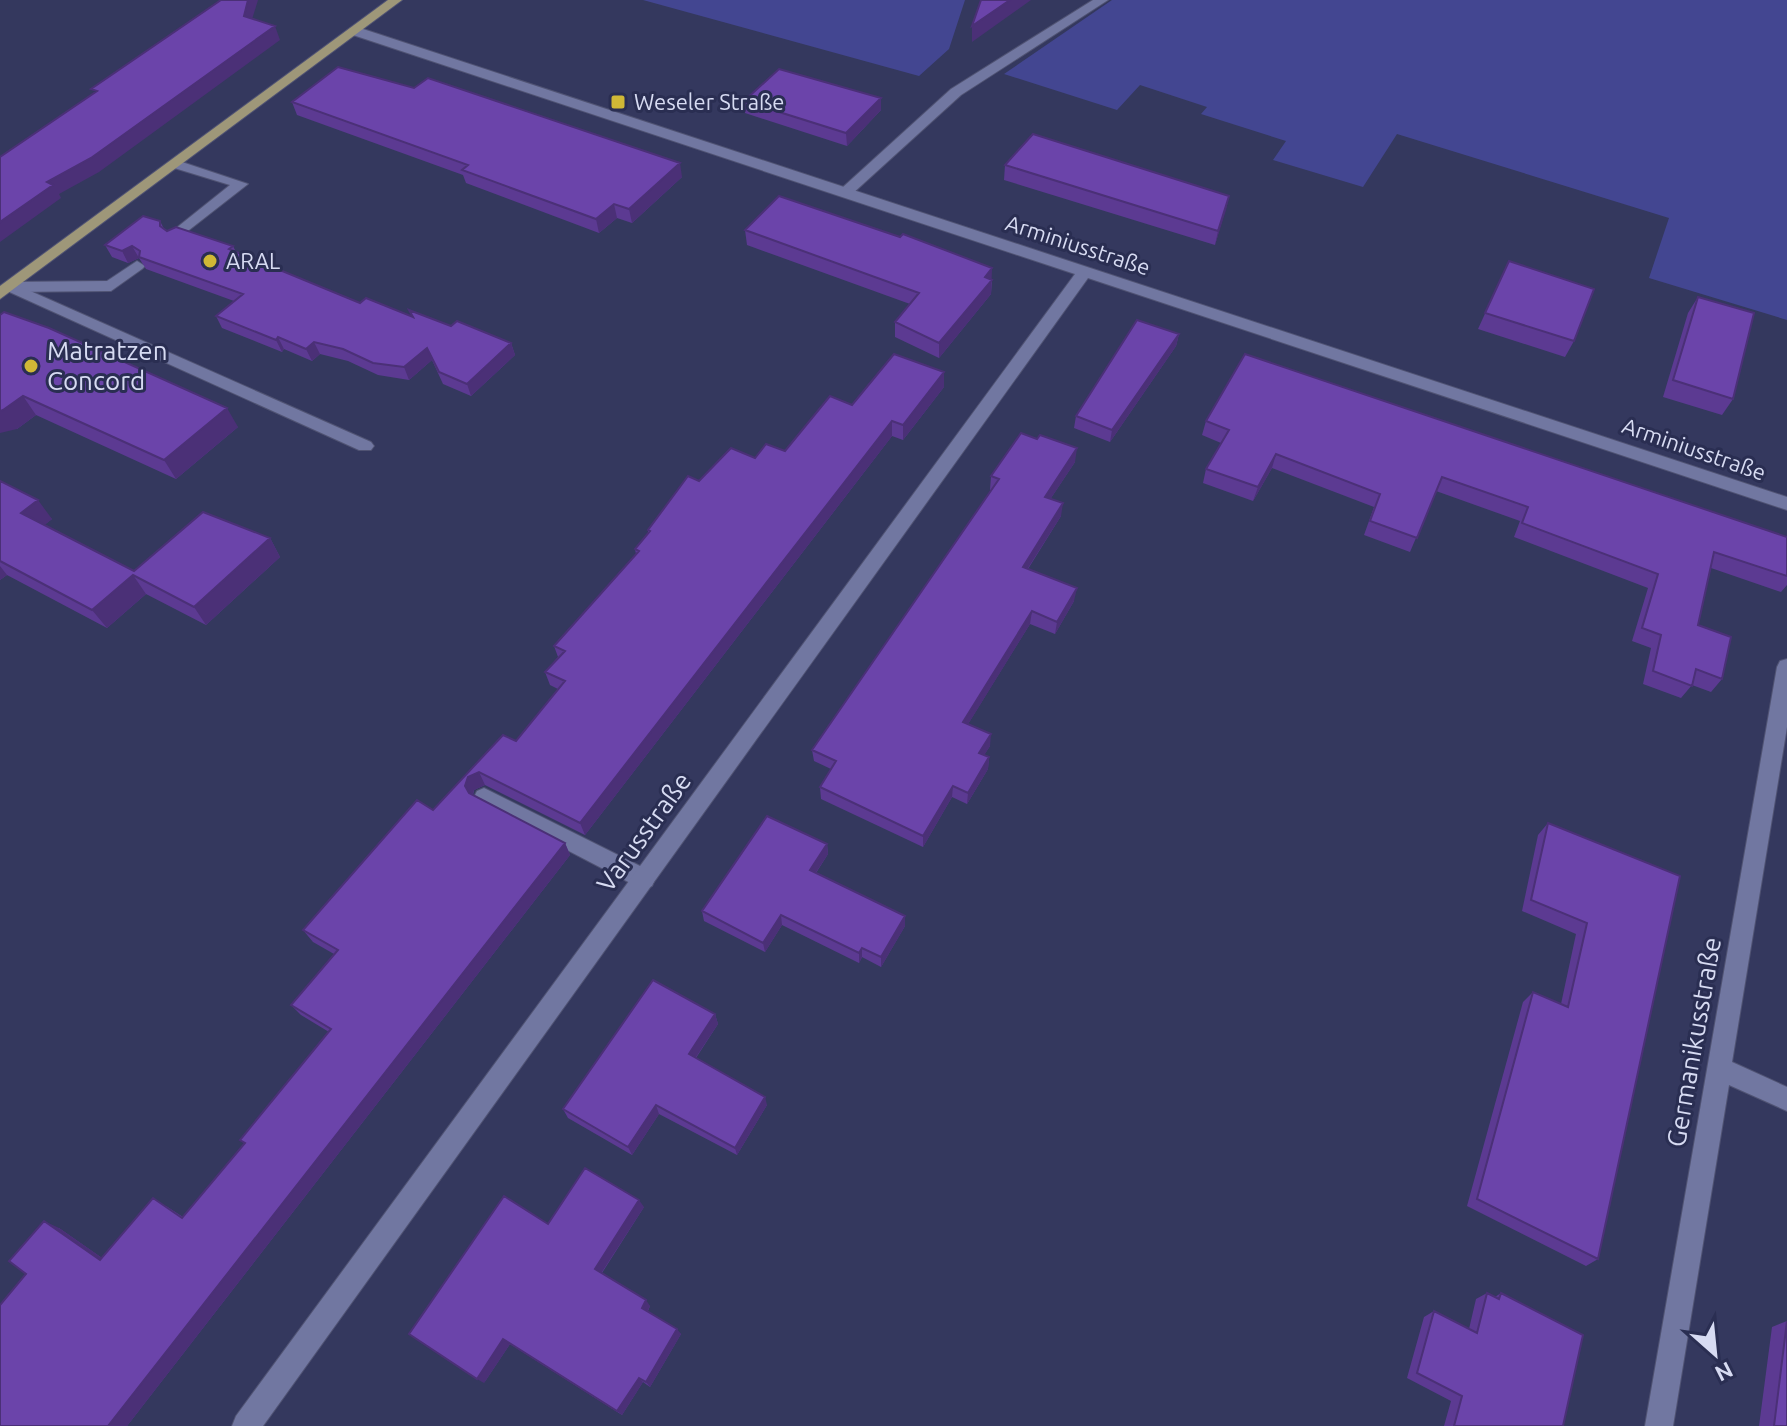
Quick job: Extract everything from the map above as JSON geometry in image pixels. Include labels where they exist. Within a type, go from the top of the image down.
[{"type":"main road","points":[[5,291],[396,0]]},
{"type":"street","points":[[847,191],[956,92],[1102,0]]},
{"type":"street","name":"Arminiusstraße","points":[[355,31],[1787,504]]},
{"type":"street","points":[[175,236],[241,184],[176,164]]},
{"type":"street","points":[[5,291],[111,286],[137,266]]},
{"type":"street","name":"Varusstraße","points":[[246,1426],[1086,270]]},
{"type":"street","points":[[5,291],[365,446]]},
{"type":"street","name":"Germanikusstraße","points":[[1659,1426],[1787,667]]},
{"type":"street","points":[[484,797],[644,879]]},
{"type":"street","points":[[1718,1068],[1787,1099]]},
{"type":"shaded area","points":[[643,0],[965,0],[949,49],[919,76]]},
{"type":"shaded area","points":[[1112,0],[1787,0],[1787,320],[1649,278],[1669,218],[1397,134],[1363,187],[1273,160],[1286,141],[1201,114],[1207,107],[1140,85],[1117,110],[1004,74]]},
{"type":"building","points":[[221,0],[248,0],[244,16],[275,26],[91,158],[47,182],[53,185],[0,222],[0,157],[97,91],[91,89]]},
{"type":"building","points":[[981,0],[1010,0],[972,26]]},
{"type":"building","points":[[338,67],[414,88],[428,78],[680,163],[629,209],[614,204],[596,219],[462,170],[468,165],[292,102]]},
{"type":"building","points":[[779,69],[881,98],[846,133],[744,101]]},
{"type":"building","points":[[1033,134],[1229,196],[1218,231],[1005,165]]},
{"type":"building","points":[[779,196],[900,237],[903,234],[992,268],[985,277],[992,280],[939,343],[895,322],[919,293],[745,230]]},
{"type":"building","points":[[143,216],[160,221],[160,226],[167,231],[176,227],[233,246],[229,249],[360,303],[366,298],[413,317],[409,310],[451,326],[457,321],[511,343],[467,384],[439,372],[427,348],[404,367],[373,363],[343,349],[314,342],[306,349],[278,337],[276,340],[216,316],[243,294],[139,257],[140,251],[132,246],[122,251],[105,245]]},
{"type":"building","points":[[1509,261],[1594,289],[1574,341],[1485,313]]},
{"type":"building","points":[[1698,297],[1754,313],[1733,399],[1673,380]]},
{"type":"building","points":[[4,312],[49,328],[227,408],[164,460],[23,396],[0,411],[0,315]]},
{"type":"building","points":[[1137,320],[1179,334],[1112,430],[1076,416]]},
{"type":"building","points":[[894,354],[944,372],[903,425],[892,421],[580,823],[479,772],[468,777],[465,786],[469,793],[565,843],[108,1426],[0,1426],[0,1305],[26,1274],[9,1261],[44,1221],[100,1260],[153,1198],[182,1218],[245,1143],[240,1140],[331,1029],[291,1005],[338,950],[303,930],[417,800],[433,810],[503,735],[516,741],[565,681],[545,672],[565,651],[554,646],[639,551],[635,549],[688,476],[699,481],[731,448],[755,458],[766,444],[785,451],[830,396],[852,405]]},
{"type":"building","points":[[1245,354],[1787,537],[1787,576],[1714,552],[1698,625],[1731,637],[1722,679],[1696,669],[1692,686],[1653,671],[1661,635],[1642,628],[1658,574],[1522,523],[1528,507],[1442,477],[1417,538],[1370,521],[1380,494],[1276,454],[1258,487],[1206,469],[1229,430],[1206,421]]},
{"type":"building","points":[[1021,433],[1037,439],[1040,435],[1077,448],[1045,497],[1063,503],[1023,567],[1077,588],[1057,622],[1032,611],[963,722],[991,734],[979,753],[989,757],[968,793],[953,786],[923,836],[820,787],[836,761],[812,750],[999,479],[991,476]]},
{"type":"building","points":[[0,481],[38,500],[21,513],[134,571],[203,512],[270,538],[194,607],[133,575],[92,610],[0,561]]},
{"type":"building","points":[[767,816],[827,844],[810,870],[905,916],[881,957],[862,948],[859,953],[781,915],[763,943],[702,911]]},
{"type":"building","points":[[1548,823],[1680,876],[1598,1259],[1477,1199],[1533,992],[1568,1007],[1587,923],[1531,900]]},
{"type":"building","points":[[653,980],[715,1014],[689,1054],[765,1097],[735,1148],[656,1105],[628,1147],[563,1109]]},
{"type":"building","points":[[585,1168],[639,1200],[595,1269],[646,1300],[642,1308],[677,1329],[646,1382],[639,1378],[617,1411],[503,1339],[477,1379],[409,1334],[504,1196],[548,1224]]},
{"type":"building","points":[[1487,1293],[1499,1299],[1501,1293],[1583,1335],[1563,1426],[1454,1426],[1462,1396],[1417,1373],[1434,1311],[1477,1333]]},
{"type":"building","points":[[1787,1321],[1787,1426],[1774,1426]]},
{"type":"place","name":"Weseler Straße","points":[[618,102]]},
{"type":"place","name":"ARAL","points":[[210,261]]},
{"type":"place","name":"Matratzen Concord","points":[[31,366]]}]
